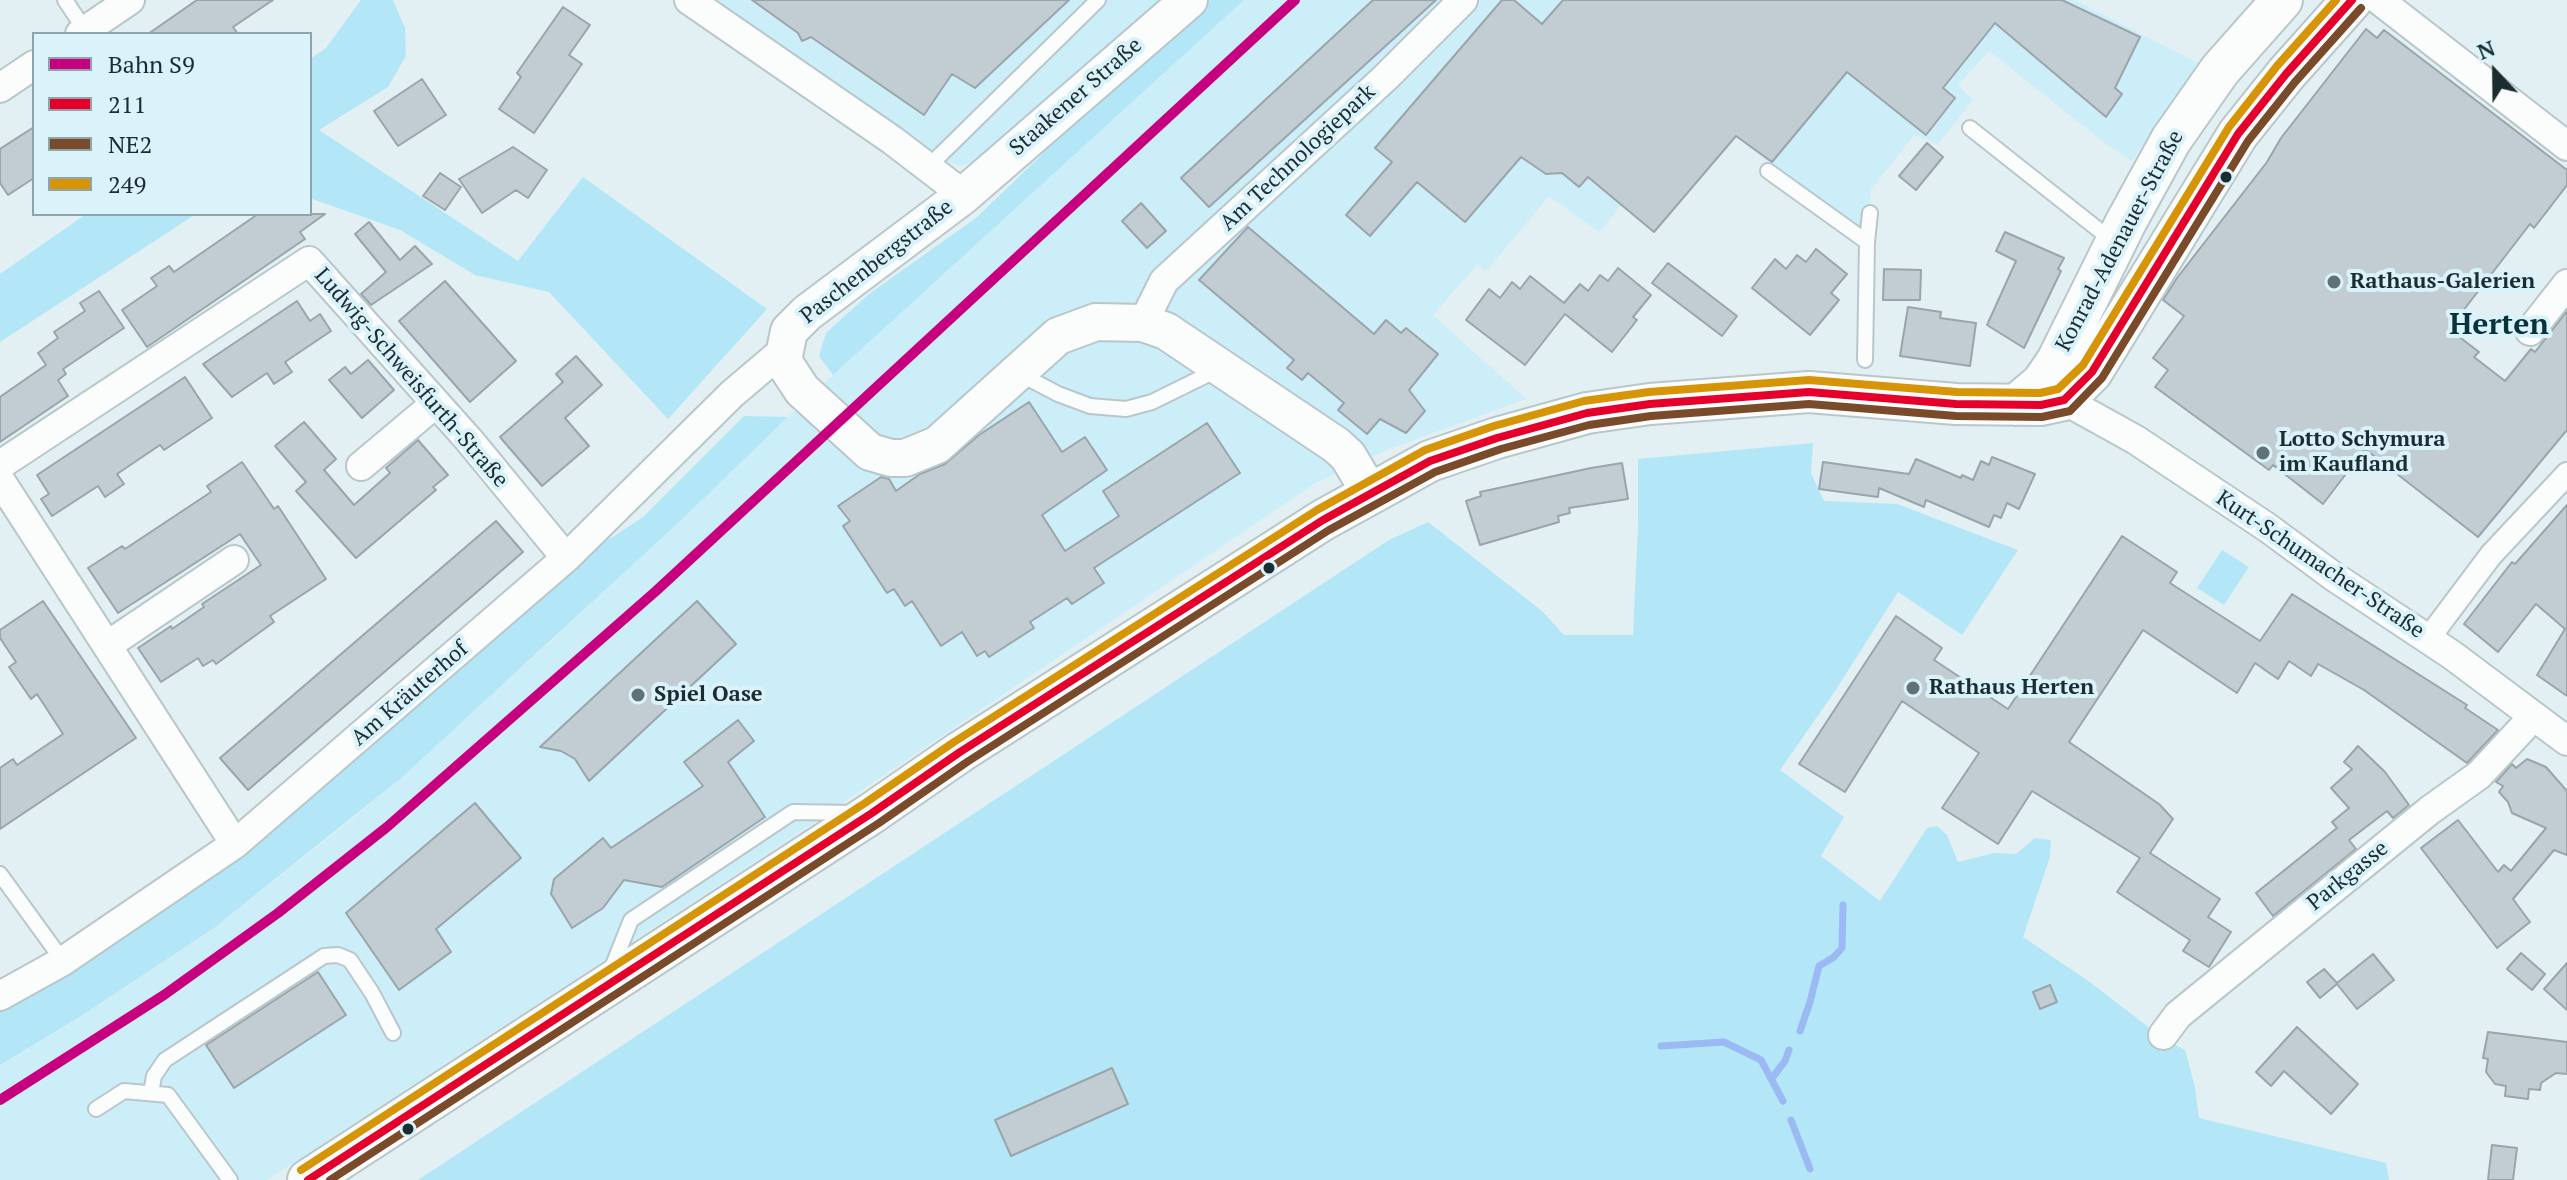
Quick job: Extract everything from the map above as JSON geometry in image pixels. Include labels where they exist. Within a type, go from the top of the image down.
[{"type":"main road","name":"Konrad-Adenauer-Straße","points":[[2016,405],[2042,383],[2057,361],[2171,140],[2220,70],[2282,0]]},
{"type":"main road","name":"Konrad-Adenauer-Straße","points":[[2064,400],[2092,372],[2238,134],[2352,0]]},
{"type":"main road","points":[[308,1180],[872,813],[960,752],[1323,520],[1430,461],[1497,438],[1587,413],[1650,404],[1809,392],[1956,404],[2041,405],[2064,400]]},
{"type":"street","points":[[83,32],[130,0]]},
{"type":"street","name":"Paschenbergstraße","points":[[689,0],[964,195],[807,313],[789,331],[783,361],[802,390],[870,452],[905,458],[937,445],[1058,336],[1081,326],[1110,321],[1143,323],[1166,331],[1336,445],[1348,456],[1370,493]]},
{"type":"street","name":"Staakener Straße","points":[[964,195],[1189,0]]},
{"type":"street","name":"Am Technologiepark","points":[[1143,323],[1164,281],[1385,78],[1463,0]]},
{"type":"street","points":[[2379,0],[2567,146]]},
{"type":"street","points":[[0,88],[32,66]]},
{"type":"street","name":"Ludwig-Schweisfurth-Straße","points":[[0,465],[309,261],[436,403],[566,558]]},
{"type":"street","points":[[2530,331],[2567,284]]},
{"type":"street","name":"Am Kräuterhof","points":[[0,996],[63,961],[235,844],[566,558],[732,394],[785,349]]},
{"type":"street","name":"Kurt-Schumacher-Straße","points":[[2064,400],[2136,440],[2428,639],[2567,741]]},
{"type":"street","points":[[361,466],[436,403]]},
{"type":"street","points":[[2428,639],[2491,555],[2567,474]]},
{"type":"street","points":[[0,480],[235,844]]},
{"type":"street","points":[[108,645],[234,560]]},
{"type":"street","name":"Parkgasse","points":[[2163,1035],[2178,1015],[2430,810],[2479,775],[2533,717]]},
{"type":"lane","points":[[65,0],[83,32]]},
{"type":"lane","points":[[928,167],[1098,0]]},
{"type":"lane","points":[[1970,128],[2115,244]]},
{"type":"lane","points":[[1768,171],[1867,242]]},
{"type":"lane","points":[[1865,360],[1870,213]]},
{"type":"lane","points":[[1017,372],[1058,394],[1090,406],[1126,409],[1152,402],[1222,367]]},
{"type":"lane","points":[[0,874],[63,961]]},
{"type":"lane","points":[[151,1093],[154,1076],[165,1060],[324,956],[338,955],[350,960],[393,1033]]},
{"type":"lane","points":[[96,1109],[124,1091],[168,1095],[230,1180]]},
{"type":"shaded area","points":[[361,0],[393,0],[405,28],[406,56],[388,87],[319,130],[518,261],[583,177],[767,309],[668,419],[549,292],[475,275],[400,230],[312,199],[312,58],[326,48]]},
{"type":"shaded area","points":[[717,0],[1167,0],[979,161],[961,166],[945,161]]},
{"type":"shaded area","points":[[1210,0],[1244,0],[833,375],[819,356],[826,333],[869,294],[976,218]]},
{"type":"shaded area","points":[[1244,0],[2074,0],[2198,63],[2132,161],[1989,51],[1958,85],[1973,100],[1938,144],[1914,135],[1871,190],[1867,242],[1736,136],[1654,232],[1622,205],[1599,232],[1549,196],[1486,271],[1478,264],[1433,315],[1526,399],[1389,449],[1317,482],[794,836],[267,1180],[0,1180],[0,1065],[81,1016],[214,928],[355,817],[547,645],[833,375]]},
{"type":"shaded area","points":[[83,216],[193,216],[0,342],[0,274]]},
{"type":"shaded area","points":[[744,416],[788,417],[679,522],[401,778],[214,928],[81,1016],[0,1065],[0,1007],[61,973],[589,548],[613,537],[643,517]]},
{"type":"shaded area","points":[[1813,443],[1811,473],[1824,501],[1897,504],[2018,550],[1962,635],[1898,592],[1780,770],[1844,817],[1821,856],[1880,901],[1927,828],[1937,826],[1947,835],[1958,862],[1994,853],[2016,854],[2035,838],[2051,840],[2050,857],[2023,937],[2087,980],[2164,1039],[2185,1050],[2199,1118],[2386,1163],[2389,1180],[418,1180],[1389,540],[1428,522],[1542,611],[1564,635],[1633,635],[1638,459]]},
{"type":"shaded area","points":[[2222,550],[2249,567],[2224,605],[2197,588]]},
{"type":"building","points":[[197,0],[273,0],[233,27],[237,32],[151,32]]},
{"type":"building","points":[[752,0],[1069,0],[975,88],[952,74],[924,115],[811,37],[802,41],[798,33]]},
{"type":"building","points":[[1373,0],[1436,0],[1209,207],[1181,178]]},
{"type":"building","points":[[1502,0],[1514,0],[1542,24],[1563,0],[2062,0],[2140,37],[2115,88],[2122,94],[2106,117],[1995,23],[1943,88],[1955,98],[1926,135],[1847,72],[1772,162],[1736,136],[1654,232],[1588,177],[1579,187],[1562,173],[1546,174],[1521,157],[1465,222],[1417,182],[1370,236],[1346,215],[1392,162],[1375,148]]},
{"type":"building","points":[[563,7],[590,25],[569,55],[582,64],[534,133],[499,109],[521,77],[517,73]]},
{"type":"building","name":"Rathaus-Galerien","points":[[2366,29],[2377,38],[2384,30],[2567,170],[2567,185],[2534,228],[2530,224],[2449,329],[2479,352],[2474,357],[2505,381],[2531,349],[2535,352],[2567,311],[2567,430],[2478,537],[2365,449],[2323,504],[2273,465],[2269,470],[2155,387],[2168,370],[2153,358],[2184,316],[2163,300],[2267,162],[2281,138]]},
{"type":"building","points":[[422,79],[446,115],[398,146],[374,111]]},
{"type":"building","points":[[32,128],[32,179],[8,195],[0,183],[0,149]]},
{"type":"building","points":[[1927,143],[1943,157],[1916,190],[1899,176]]},
{"type":"building","points":[[513,147],[547,170],[528,198],[516,190],[482,213],[459,179]]},
{"type":"building","points":[[440,173],[461,187],[445,210],[423,196]]},
{"type":"building","points":[[1141,203],[1166,231],[1147,248],[1122,221]]},
{"type":"building","points":[[325,214],[300,232],[305,239],[147,347],[122,310],[157,286],[151,278],[169,266],[174,272],[255,216]]},
{"type":"building","points":[[369,222],[400,260],[415,246],[432,264],[371,305],[361,294],[386,272],[355,234]]},
{"type":"building","points":[[1248,227],[1374,334],[1386,320],[1401,333],[1406,328],[1438,354],[1409,390],[1425,411],[1406,433],[1380,419],[1367,434],[1338,410],[1344,403],[1308,373],[1302,380],[1287,368],[1294,360],[1199,280]]},
{"type":"building","points":[[2005,232],[2064,258],[2058,269],[2061,271],[2024,348],[1987,325],[2016,261],[1996,251]]},
{"type":"building","points":[[1816,249],[1847,274],[1831,293],[1839,300],[1810,335],[1752,288],[1775,259],[1786,269],[1797,255],[1806,262]]},
{"type":"building","points":[[1668,263],[1737,316],[1722,336],[1652,283]]},
{"type":"building","points":[[1618,268],[1651,295],[1633,317],[1637,320],[1612,352],[1565,314],[1525,365],[1466,320],[1489,289],[1500,298],[1512,282],[1520,289],[1530,276],[1564,303],[1580,284],[1588,291],[1600,275],[1608,281]]},
{"type":"building","points":[[1884,269],[1921,270],[1920,300],[1883,300]]},
{"type":"building","points":[[445,281],[516,361],[470,402],[399,321]]},
{"type":"building","points":[[99,291],[124,328],[63,369],[66,374],[58,380],[68,396],[0,442],[0,397],[46,365],[38,353],[58,338],[54,332],[85,311],[80,303]]},
{"type":"building","points":[[297,301],[310,321],[320,314],[331,331],[285,362],[292,372],[274,384],[267,373],[232,397],[203,364]]},
{"type":"building","points":[[1908,307],[1941,312],[1940,318],[1976,323],[1970,366],[1900,356]]},
{"type":"building","points":[[576,356],[602,385],[565,418],[589,446],[542,486],[500,437],[563,382],[556,374]]},
{"type":"building","points":[[368,360],[394,390],[362,418],[329,380],[345,367],[351,374]]},
{"type":"building","points":[[185,377],[212,418],[164,450],[160,445],[117,474],[124,484],[105,497],[98,486],[52,516],[41,499],[49,494],[37,475]]},
{"type":"building","points":[[1029,402],[1062,452],[1085,437],[1107,470],[1042,515],[1065,551],[1119,516],[1103,491],[1207,423],[1240,473],[1094,568],[1104,583],[1072,604],[1067,598],[1030,622],[1034,628],[989,657],[985,651],[977,656],[962,632],[941,646],[912,601],[905,606],[894,589],[887,593],[843,526],[850,521],[838,506],[881,477],[889,479],[896,491],[920,474],[945,464],[979,435]]},
{"type":"building","points":[[304,422],[336,459],[324,470],[354,505],[390,473],[386,468],[418,440],[448,475],[433,487],[436,490],[356,558],[296,491],[306,482],[275,446]]},
{"type":"building","points":[[1992,457],[2035,474],[2019,509],[2007,503],[2001,518],[1994,515],[1989,527],[1926,500],[1924,507],[1879,488],[1878,497],[1819,489],[1823,462],[1909,474],[1916,459],[1973,480],[1981,461],[1989,465]]},
{"type":"building","points":[[242,462],[274,509],[278,506],[326,579],[270,616],[274,622],[216,664],[213,660],[203,666],[198,658],[161,682],[138,648],[171,626],[172,629],[204,607],[202,604],[261,565],[240,534],[118,613],[88,568],[122,546],[125,549],[211,492],[207,486]]},
{"type":"building","points":[[1622,463],[1628,499],[1569,508],[1570,513],[1558,516],[1559,522],[1480,545],[1466,501],[1481,496],[1480,492]]},
{"type":"building","points":[[2567,505],[2567,696],[2537,675],[2565,629],[2536,604],[2498,652],[2464,624],[2512,562],[2515,564]]},
{"type":"building","points":[[496,521],[523,552],[248,790],[220,758]]},
{"type":"building","name":"Rathaus Herten","points":[[2122,536],[2177,572],[2170,583],[2260,641],[2292,594],[2467,705],[2465,708],[2498,730],[2467,763],[2364,690],[2318,664],[2311,676],[2289,661],[2278,679],[2255,663],[2237,693],[2143,630],[2069,742],[2159,804],[2173,819],[2150,853],[2220,899],[2208,917],[2231,932],[2209,967],[2183,951],[2190,940],[2117,892],[2140,858],[2032,791],[1998,844],[1942,808],[1979,753],[1902,701],[1845,792],[1799,764],[1896,616],[1942,648],[1934,660],[2008,709]]},
{"type":"building","points":[[43,601],[136,738],[0,829],[0,768],[13,759],[17,765],[63,734],[37,694],[31,699],[9,667],[16,662],[0,638],[0,630]]},
{"type":"building","name":"Spiel Oase","points":[[697,601],[736,644],[589,781],[575,759],[561,751],[540,747]]},
{"type":"building","points":[[738,720],[754,741],[728,762],[765,817],[662,887],[624,880],[603,908],[572,928],[551,894],[554,879],[603,838],[611,848],[703,786],[684,762]]},
{"type":"building","points":[[2358,746],[2385,772],[2409,805],[2393,818],[2387,811],[2349,840],[2356,849],[2273,916],[2256,893],[2337,828],[2332,822],[2349,808],[2331,788],[2352,769],[2344,762]]},
{"type":"building","points":[[2527,759],[2546,767],[2567,791],[2567,855],[2554,850],[2513,899],[2530,922],[2497,948],[2421,848],[2458,820],[2498,872],[2504,865],[2511,871],[2546,828],[2512,813],[2499,792],[2503,786],[2496,782],[2512,764],[2516,768]]},
{"type":"building","points":[[475,803],[521,858],[436,929],[451,952],[399,990],[346,913]]},
{"type":"building","points":[[2521,953],[2545,974],[2532,990],[2507,969]]},
{"type":"building","points":[[2373,954],[2394,980],[2357,1009],[2337,984],[2320,998],[2307,982],[2324,969],[2337,983]]},
{"type":"building","points":[[2567,963],[2567,1010],[2544,989]]},
{"type":"building","points":[[318,972],[346,1015],[234,1088],[206,1045]]},
{"type":"building","points":[[2050,985],[2057,1002],[2040,1009],[2033,992]]},
{"type":"building","points":[[2297,1027],[2358,1084],[2331,1114],[2284,1071],[2271,1086],[2256,1072]]},
{"type":"building","points":[[2488,1032],[2567,1042],[2567,1074],[2556,1073],[2541,1083],[2540,1090],[2529,1089],[2528,1099],[2505,1096],[2506,1086],[2495,1084],[2486,1072],[2488,1059],[2483,1058]]},
{"type":"building","points":[[1112,1068],[1128,1104],[1011,1156],[995,1120]]},
{"type":"building","points":[[2492,1145],[2517,1148],[2513,1180],[2488,1180]]},
{"type":"waterway","points":[[1800,1031],[1819,966],[1842,948],[1843,905]]},
{"type":"waterway","points":[[1661,1046],[1724,1042],[1761,1060],[1783,1101]]},
{"type":"waterway","points":[[1772,1078],[1789,1050]]},
{"type":"waterway","points":[[1791,1120],[1810,1169]]},
{"type":"rail line","name":"S9","points":[[0,1100],[164,995],[278,913],[387,827],[656,591],[1295,0]]},
{"type":"transit line","name":"249","points":[[301,1170],[954,742],[1317,510],[1425,450],[1494,426],[1584,401],[1649,392],[1809,380],[1957,392],[2040,393],[2058,389],[2083,365],[2229,127],[2277,66],[2336,0]]},
{"type":"transit line","name":"211","points":[[2064,400],[2092,372],[2238,134],[2352,0]]},
{"type":"transit line","name":"NE2","points":[[330,1180],[879,823],[967,762],[1329,530],[1435,472],[1501,449],[1589,425],[1651,416],[1809,404],[1956,416],[2042,417],[2070,411],[2102,378],[2248,141],[2361,8]]},
{"type":"transit line","name":"211","points":[[308,1180],[872,813],[960,752],[1323,520],[1430,461],[1497,438],[1587,413],[1650,404],[1809,392],[1956,404],[2041,405],[2064,400]]},
{"type":"place","name":"Rathaus-Galerien","points":[[2334,282]]},
{"type":"place","name":"Lotto Schymura im Kaufland","points":[[2263,453]]},
{"type":"place","name":"Rathaus Herten","points":[[1913,688]]},
{"type":"place","name":"Spiel Oase","points":[[638,695]]},
{"type":"district","name":"Herten","points":[[2499,325]]}]
